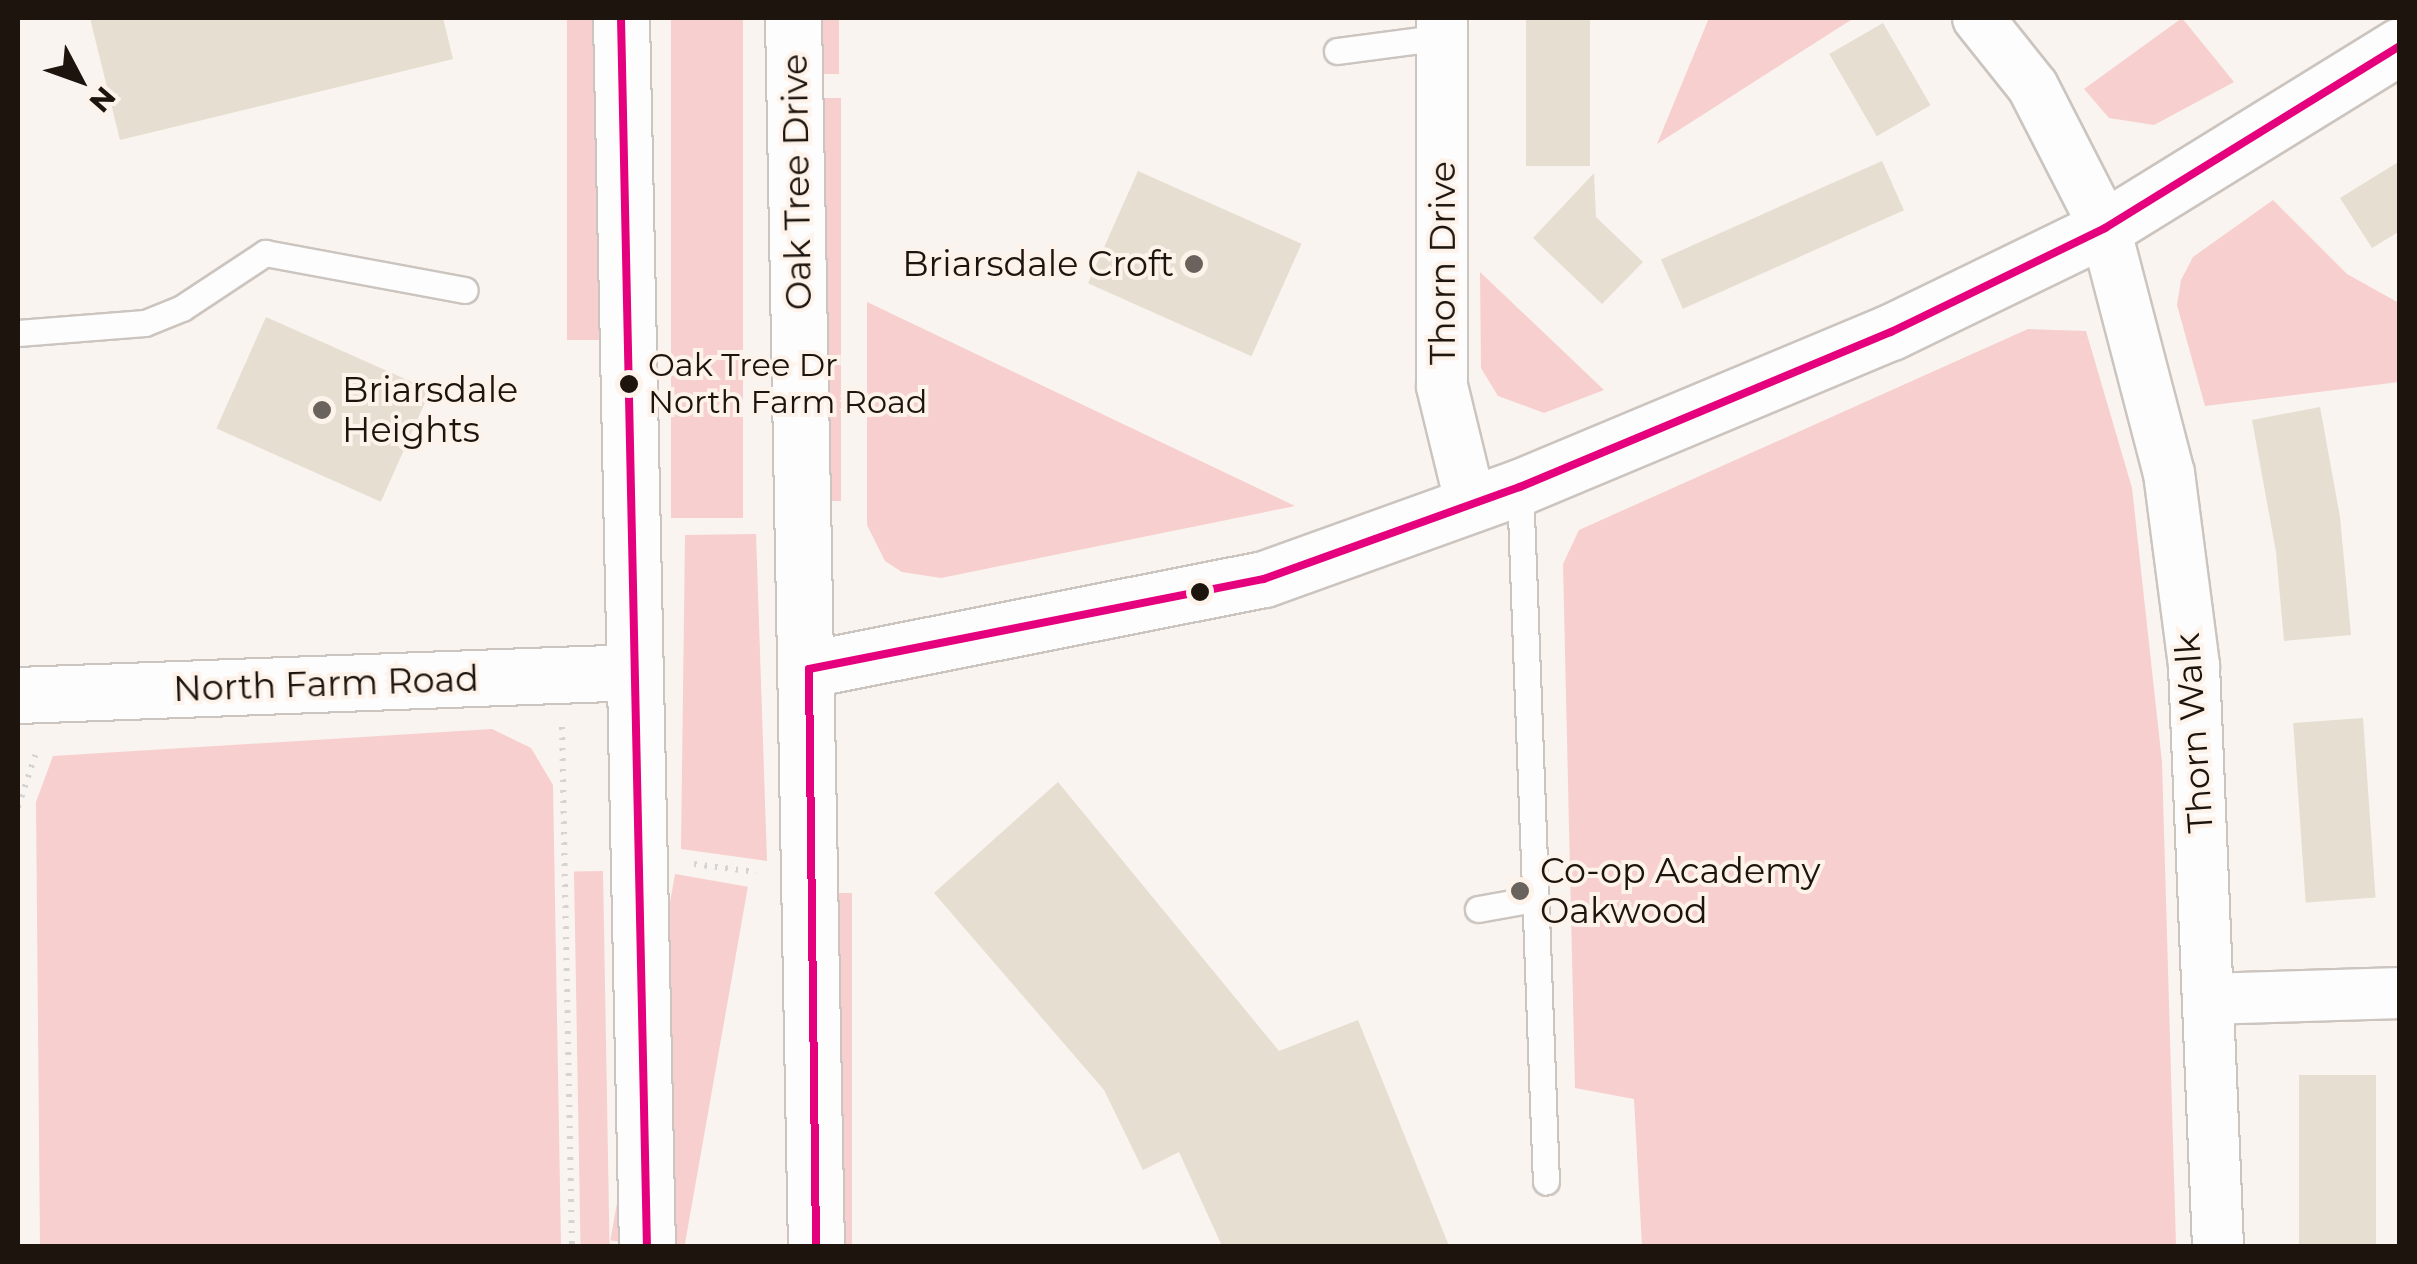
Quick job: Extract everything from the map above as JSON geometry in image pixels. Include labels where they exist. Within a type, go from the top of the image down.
[{"type":"street","points":[[621,18],[647,1246]]},
{"type":"street","name":"Oak Tree Drive","points":[[792,18],[809,669],[816,1246]]},
{"type":"street","name":"Thorn Walk","points":[[1978,18],[2033,87],[2105,228],[2168,473],[2194,666],[2218,1246]]},
{"type":"street","name":"Thorn Drive","points":[[1442,28],[1442,386],[1451,443],[1496,496]]},
{"type":"street","points":[[809,669],[1264,578],[1496,496],[1890,332],[2105,228],[2400,46]]},
{"type":"street","name":"North Farm Road","points":[[18,694],[635,672]]},
{"type":"street","points":[[2208,1000],[2400,993]]},
{"type":"lane","points":[[1336,52],[1442,28]]},
{"type":"lane","points":[[18,332],[145,322],[182,308],[265,253],[465,290]]},
{"type":"lane","points":[[1496,496],[1534,899],[1546,1182]]},
{"type":"lane","points":[[1478,910],[1534,899]]},
{"type":"path","points":[[561,676],[572,1246]]},
{"type":"shaded area","points":[[567,18],[601,18],[601,340],[567,340]]},
{"type":"shaded area","points":[[671,18],[743,18],[743,518],[671,518]]},
{"type":"shaded area","points":[[808,18],[839,18],[839,74],[808,74]]},
{"type":"shaded area","points":[[1709,18],[1854,18],[1657,144]]},
{"type":"shaded area","points":[[2182,18],[2234,82],[2154,125],[2109,118],[2084,89]]},
{"type":"shaded area","points":[[808,98],[841,98],[841,501],[808,501]]},
{"type":"shaded area","points":[[2273,200],[2347,274],[2399,303],[2399,382],[2205,406],[2177,305],[2181,280],[2193,257]]},
{"type":"shaded area","points":[[1480,272],[1604,390],[1544,413],[1498,396],[1481,368]]},
{"type":"shaded area","points":[[867,302],[1295,506],[941,578],[902,572],[885,561],[867,525]]},
{"type":"shaded area","points":[[2028,329],[2086,331],[2132,488],[2162,762],[2176,1246],[1642,1246],[1634,1099],[1575,1088],[1563,564],[1579,530]]},
{"type":"shaded area","points":[[756,534],[767,861],[681,849],[685,535]]},
{"type":"shaded area","points":[[492,729],[531,748],[553,785],[561,1246],[40,1246],[36,802],[53,756]]},
{"type":"shaded area","points":[[603,871],[610,1246],[581,1246],[574,872]]},
{"type":"shaded area","points":[[675,874],[748,887],[685,1246],[642,1246],[610,1240]]},
{"type":"shaded area","points":[[825,893],[852,893],[852,1246],[825,1246]]},
{"type":"building","points":[[90,18],[443,18],[453,59],[120,140]]},
{"type":"building","points":[[1526,18],[1590,18],[1590,166],[1526,166]]},
{"type":"building","points":[[1883,23],[1930,105],[1877,136],[1829,54]]},
{"type":"building","points":[[1882,161],[1904,210],[1683,309],[1661,259]]},
{"type":"building","points":[[2400,161],[2400,231],[2372,248],[2340,198]]},
{"type":"building","name":"Briarsdale Croft","points":[[1138,171],[1302,244],[1251,356],[1088,283]]},
{"type":"building","points":[[1594,173],[1596,217],[1643,262],[1602,304],[1533,238]]},
{"type":"building","name":"Briarsdale Heights","points":[[266,317],[430,390],[381,502],[216,428]]},
{"type":"building","points":[[2320,407],[2340,517],[2351,635],[2284,641],[2276,552],[2252,420]]},
{"type":"building","points":[[2363,718],[2376,898],[2306,902],[2293,723]]},
{"type":"building","points":[[1058,782],[1279,1051],[1358,1020],[1449,1246],[1222,1246],[1179,1152],[1143,1170],[1104,1090],[934,893]]},
{"type":"building","points":[[2299,1075],[2376,1075],[2376,1246],[2299,1246]]},
{"type":"transit line","points":[[621,18],[647,1246]]},
{"type":"transit line","points":[[816,1246],[809,669],[1264,579],[1520,487],[1891,332],[2105,228],[2400,46]]},
{"type":"place","name":"Briarsdale Croft","points":[[1194,264]]},
{"type":"place","name":"Oak Tree Dr North Farm Road","points":[[629,384]]},
{"type":"place","name":"Briarsdale Heights","points":[[322,410]]},
{"type":"place","name":"Co-op Academy Oakwood","points":[[1520,891]]}]
